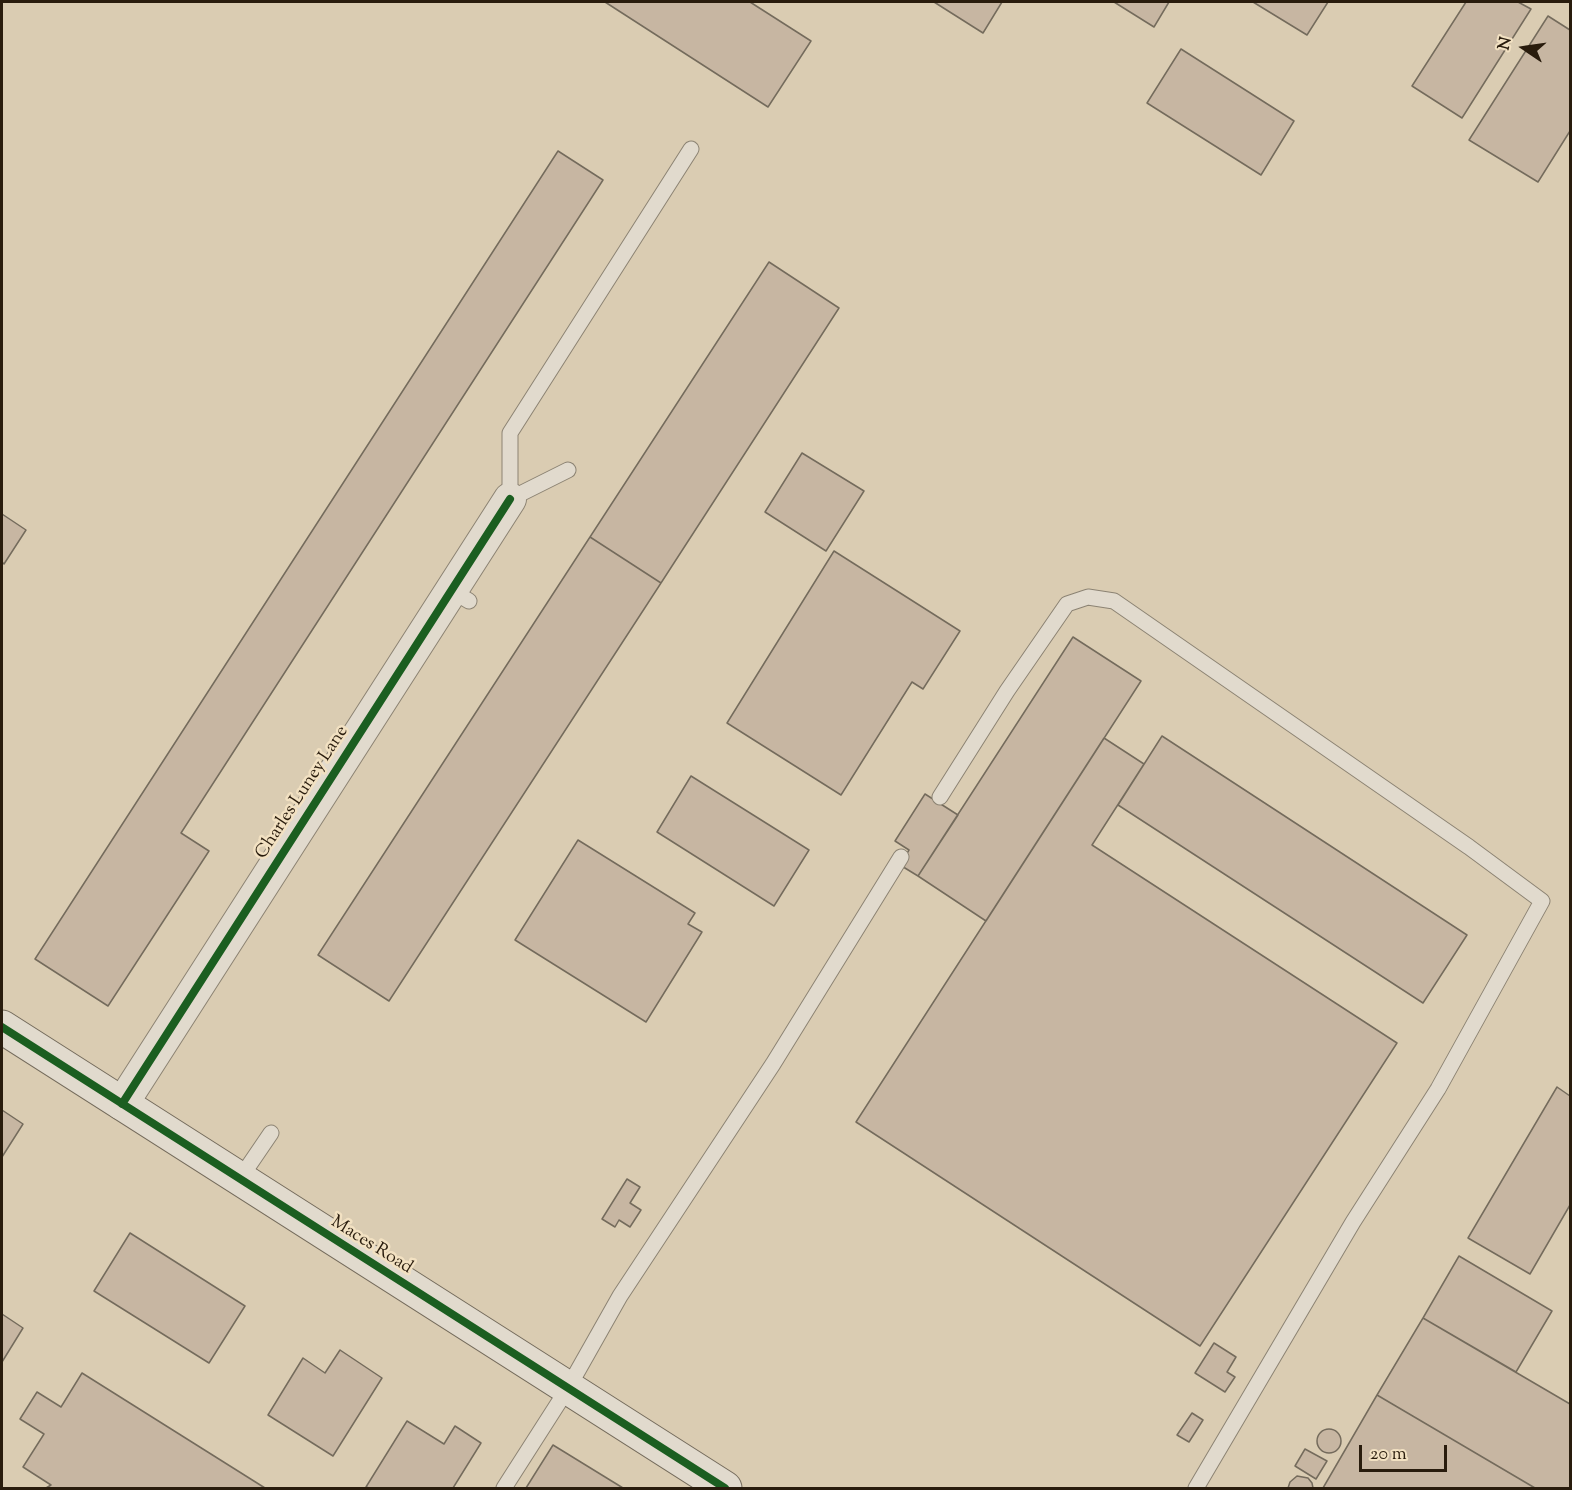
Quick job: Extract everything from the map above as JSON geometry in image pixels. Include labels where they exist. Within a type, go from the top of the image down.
[{"type":"street","name":"Charles Luney Lane","points":[[122,1104],[280,856],[351,761],[411,662],[460,596],[510,499]]},
{"type":"street","name":"Maces Road","points":[[2,1027],[725,1488]]},
{"type":"lane","points":[[568,470],[510,499],[510,434],[691,149]]},
{"type":"lane","points":[[940,797],[1067,604],[1088,597],[1114,601],[1469,847],[1542,901],[1438,1089],[1353,1222],[1196,1488]]},
{"type":"lane","points":[[504,1488],[568,1388],[620,1296],[773,1064],[900,857]]},
{"type":"lane","points":[[239,1180],[271,1133]]},
{"type":"building","points":[[605,2],[750,2],[811,41],[768,107]]},
{"type":"building","points":[[934,2],[1002,2],[983,33]]},
{"type":"building","points":[[1114,2],[1169,2],[1154,27]]},
{"type":"building","points":[[1253,2],[1328,2],[1307,35]]},
{"type":"building","points":[[1466,2],[1518,2],[1531,9],[1462,118],[1412,86]]},
{"type":"building","points":[[1548,16],[1570,30],[1570,131],[1538,182],[1469,140]]},
{"type":"building","points":[[1181,49],[1294,121],[1261,175],[1147,103]]},
{"type":"building","points":[[558,151],[603,180],[181,833],[209,851],[108,1006],[35,959]]},
{"type":"building","points":[[769,262],[839,308],[661,583],[590,537]]},
{"type":"building","points":[[802,453],[864,491],[826,551],[765,512]]},
{"type":"building","points":[[2,514],[26,530],[4,564],[2,562]]},
{"type":"building","points":[[590,537],[661,583],[389,1001],[318,955]]},
{"type":"building","points":[[834,551],[960,631],[923,689],[912,682],[841,795],[727,723]]},
{"type":"building","points":[[1073,637],[1141,681],[986,921],[918,876]]},
{"type":"building","points":[[1162,736],[1467,935],[1423,1003],[1118,805]]},
{"type":"building","points":[[1104,738],[1144,764],[1092,845],[1397,1043],[1200,1346],[856,1122]]},
{"type":"building","points":[[691,776],[809,850],[774,906],[657,832]]},
{"type":"building","points":[[925,794],[958,815],[918,876],[900,865],[909,850],[895,841]]},
{"type":"building","points":[[578,840],[695,913],[688,924],[702,932],[646,1022],[515,940]]},
{"type":"building","points":[[1557,1087],[1570,1096],[1570,1205],[1530,1274],[1468,1238]]},
{"type":"building","points":[[2,1110],[23,1124],[2,1157]]},
{"type":"building","points":[[627,1179],[640,1187],[630,1203],[641,1210],[630,1227],[619,1220],[615,1227],[602,1219]]},
{"type":"building","points":[[130,1233],[245,1306],[209,1363],[94,1291]]},
{"type":"building","points":[[1459,1256],[1552,1311],[1516,1372],[1423,1318]]},
{"type":"building","points":[[2,1314],[23,1328],[2,1362]]},
{"type":"building","points":[[1423,1318],[1570,1404],[1570,1488],[1535,1488],[1377,1395]]},
{"type":"building","points":[[1214,1343],[1236,1357],[1227,1372],[1235,1377],[1225,1392],[1195,1373]]},
{"type":"building","points":[[340,1350],[382,1378],[333,1456],[268,1415],[303,1358],[325,1373]]},
{"type":"building","points":[[82,1373],[265,1488],[46,1488],[51,1485],[23,1467],[44,1434],[20,1419],[37,1392],[61,1407]]},
{"type":"building","points":[[1377,1395],[1535,1488],[1323,1488]]},
{"type":"building","points":[[1192,1413],[1203,1420],[1189,1442],[1177,1435]]},
{"type":"building","points":[[407,1421],[444,1444],[455,1426],[481,1443],[453,1488],[366,1487]]},
{"type":"building","points":[[1329,1429],[1337,1433],[1341,1441],[1337,1449],[1329,1453],[1321,1449],[1317,1441],[1321,1433]]},
{"type":"building","points":[[553,1445],[623,1488],[526,1488]]},
{"type":"building","points":[[1305,1449],[1327,1461],[1316,1479],[1295,1466]]},
{"type":"building","points":[[1297,1476],[1308,1478],[1313,1488],[1288,1488],[1290,1482]]},
{"type":"cycle path","points":[[122,1104],[510,499]]},
{"type":"cycle path","points":[[2,1027],[725,1488]]}]
